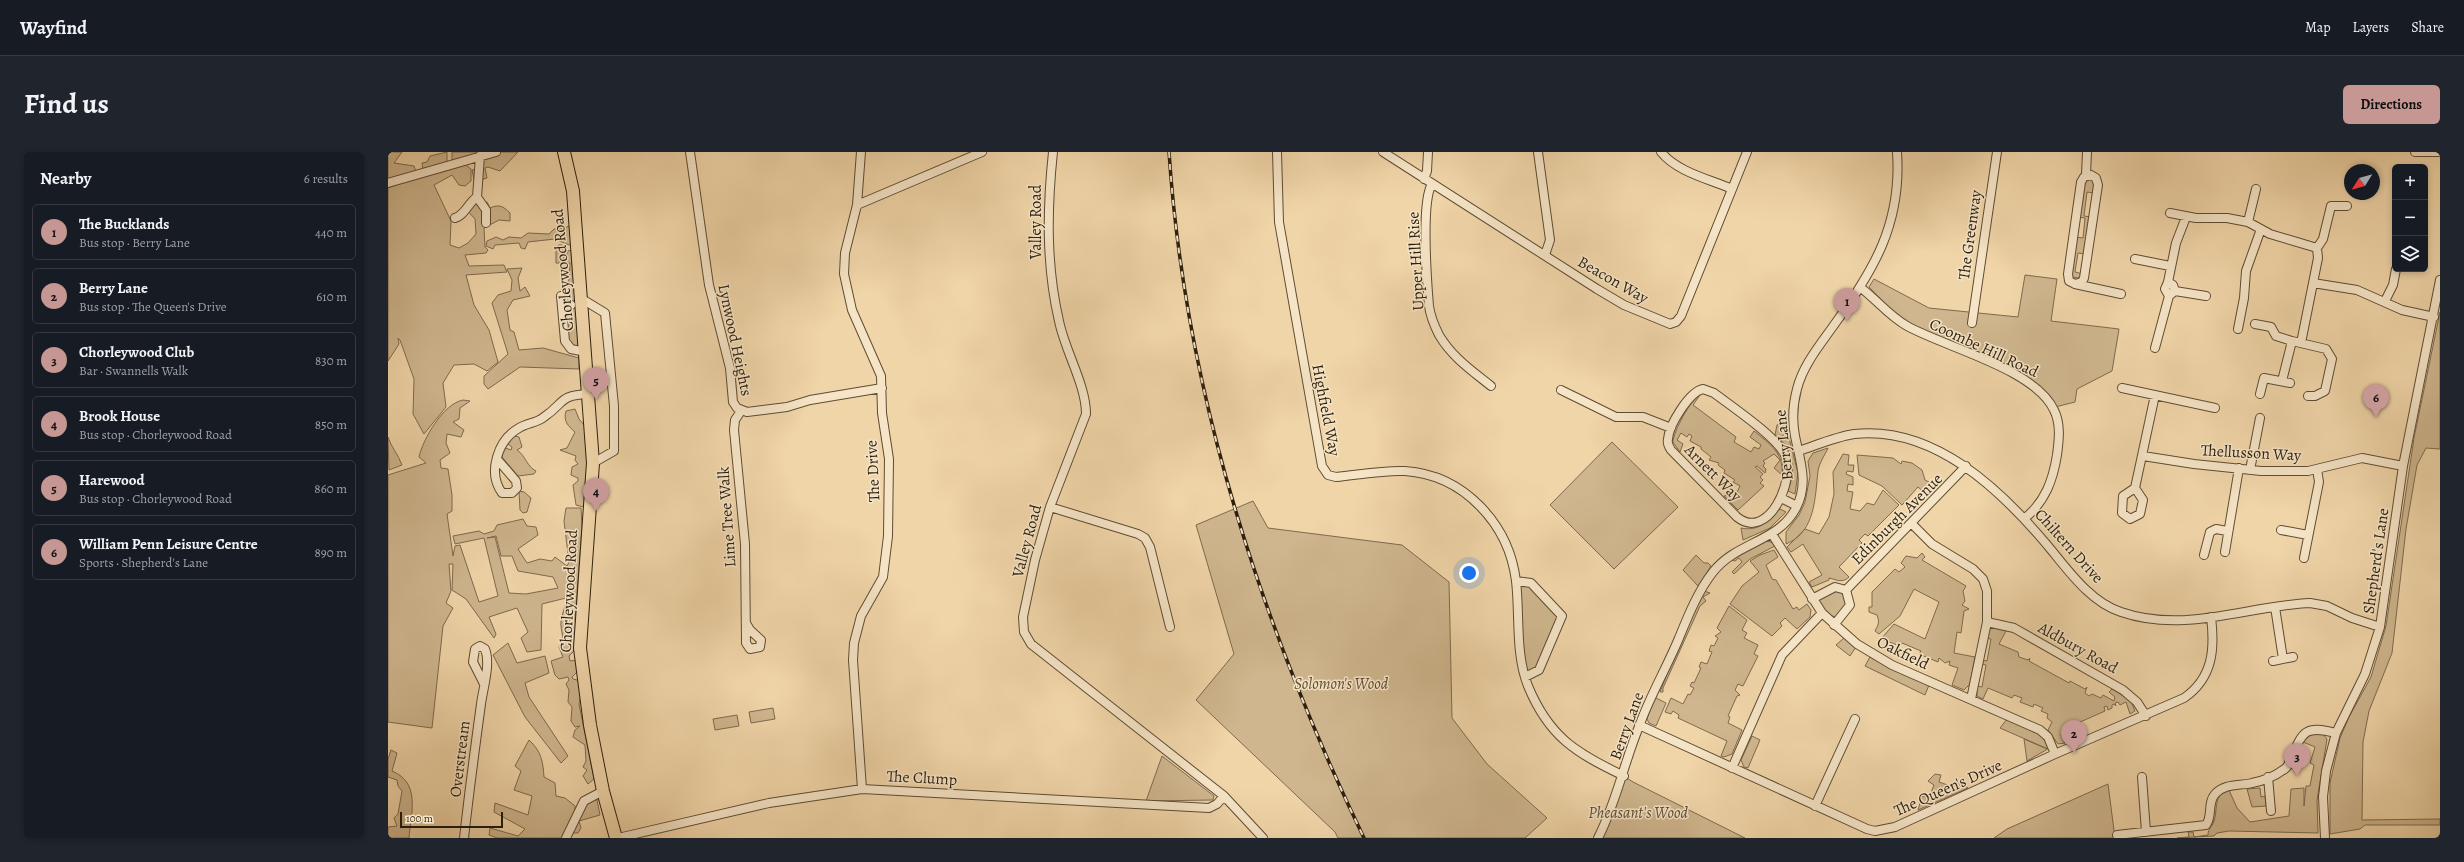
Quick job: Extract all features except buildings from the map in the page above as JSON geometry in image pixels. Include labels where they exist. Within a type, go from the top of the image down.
[{"type":"main road","name":"Chorleywood Road","points":[[564,152],[573,191],[576,302],[586,352],[593,463],[580,638],[583,679],[603,792],[617,838]]},
{"type":"street","points":[[388,183],[496,152]]},
{"type":"street","name":"The Drive","points":[[861,152],[857,205],[845,253],[844,274],[852,310],[881,376],[882,413],[889,460],[886,566],[879,587],[859,623],[853,660],[862,789]]},
{"type":"street","points":[[857,205],[982,152]]},
{"type":"street","name":"Valley Road","points":[[1053,152],[1048,215],[1052,288],[1059,322],[1084,398],[1086,414],[1050,507],[1035,560],[1023,618],[1026,636],[1031,644],[1224,796],[1263,838]]},
{"type":"street","name":"Highfield Way","points":[[1277,152],[1279,222],[1322,466],[1328,475],[1336,477],[1406,471],[1442,480],[1465,493],[1476,502],[1493,520],[1505,541],[1516,581],[1525,676],[1544,716],[1562,739],[1585,757],[1624,776]]},
{"type":"street","name":"Beacon Way","points":[[1383,152],[1624,305],[1663,323],[1674,324],[1681,316],[1748,152]]},
{"type":"street","points":[[1424,179],[1427,171],[1428,152]]},
{"type":"street","points":[[1538,152],[1550,240],[1544,255]]},
{"type":"street","points":[[1661,152],[1668,160],[1679,167],[1732,189]]},
{"type":"street","name":"Berry Lane","points":[[1598,838],[1624,776],[1639,725],[1687,618],[1714,571],[1743,547],[1772,534],[1788,520],[1797,506],[1804,478],[1793,420],[1794,402],[1800,377],[1812,356],[1861,288],[1878,258],[1892,217],[1898,180],[1897,152]]},
{"type":"street","name":"The Greenway","points":[[1972,323],[1997,152]]},
{"type":"street","points":[[2087,152],[2086,176],[2081,182],[2067,276],[2069,281],[2075,284],[2121,294]]},
{"type":"street","points":[[2415,152],[2440,152]]},
{"type":"street","name":"Lynwood Heights","points":[[690,153],[709,285],[730,368],[733,402],[741,411],[787,407],[818,398],[882,388]]},
{"type":"street","points":[[480,156],[477,196],[486,210],[486,223]]},
{"type":"street","points":[[2075,284],[2082,282],[2084,278],[2098,185],[2095,176],[2086,176]]},
{"type":"street","name":"Upper Hill Rise","points":[[1432,184],[1428,194],[1426,244],[1429,307],[1438,333],[1453,356],[1491,386]]},
{"type":"street","points":[[2248,222],[2256,189]]},
{"type":"street","points":[[455,218],[462,216],[471,201],[477,196]]},
{"type":"street","points":[[2301,342],[2318,258],[2317,248],[2322,239],[2331,206],[2347,206]]},
{"type":"street","points":[[2170,213],[2186,217],[2227,218],[2248,222],[2270,234],[2317,248]]},
{"type":"street","points":[[2155,348],[2161,319],[2172,294],[2173,285],[2168,282],[2170,266],[2186,217]]},
{"type":"street","points":[[2238,329],[2244,298],[2246,271],[2262,229]]},
{"type":"street","points":[[2135,259],[2170,266]]},
{"type":"street","points":[[2385,301],[2393,286],[2395,272]]},
{"type":"street","name":"Shepherd's Lane","points":[[2324,838],[2323,797],[2326,771],[2336,733],[2365,674],[2380,627],[2403,466],[2434,317],[2440,280]]},
{"type":"street","points":[[2313,284],[2357,290],[2385,301],[2402,310],[2434,317]]},
{"type":"street","name":"Coombe Hill Road","points":[[1861,288],[1884,310],[1905,325],[2025,379],[2045,396],[2057,419],[2059,440],[2056,458],[2046,493],[2039,505],[2025,518]]},
{"type":"street","points":[[2172,294],[2206,296]]},
{"type":"street","points":[[561,296],[565,341],[571,349],[586,352]]},
{"type":"street","points":[[562,305],[576,302],[605,313],[614,406],[614,451],[593,463]]},
{"type":"street","points":[[2255,324],[2271,327],[2276,336],[2326,349],[2331,356],[2325,391],[2315,396],[2308,396]]},
{"type":"street","points":[[2260,394],[2264,378],[2286,382],[2292,341]]},
{"type":"street","points":[[2122,388],[2215,408]]},
{"type":"street","name":"Arnett Way","points":[[1703,389],[1714,393],[1781,448],[1788,463],[1787,477],[1781,498],[1767,515],[1755,523],[1745,523],[1671,450],[1668,438],[1671,428],[1692,394],[1703,389]]},
{"type":"street","points":[[1561,390],[1616,417],[1643,417],[1671,428]]},
{"type":"street","points":[[497,459],[502,443],[518,428],[544,418],[561,400],[589,394]]},
{"type":"street","points":[[2135,488],[2137,472],[2143,456],[2155,395]]},
{"type":"street","name":"Lime Tree Walk","points":[[741,411],[735,420],[734,430],[743,516],[746,641]]},
{"type":"street","points":[[2250,470],[2260,418]]},
{"type":"street","name":"Chiltern Drive","points":[[1799,451],[1847,435],[1881,434],[1934,449],[1966,466],[2000,493],[2025,518],[2074,577],[2096,597],[2114,609],[2162,621],[2182,622],[2300,603],[2320,604],[2337,610],[2352,618],[2380,627]]},
{"type":"street","name":"Thellusson Way","points":[[2143,456],[2250,470],[2296,472],[2317,470],[2362,458],[2403,466]]},
{"type":"street","name":"Edinburgh Avenue","points":[[1846,590],[1912,524],[1966,466]]},
{"type":"street","points":[[2224,552],[2239,468]]},
{"type":"street","points":[[2304,558],[2319,482],[2317,470]]},
{"type":"street","points":[[1781,498],[1797,506]]},
{"type":"street","points":[[1050,507],[1138,534],[1145,538],[1150,547],[1170,627]]},
{"type":"street","points":[[1912,524],[1932,544],[1973,569],[1982,579],[1988,591],[1987,622],[1971,698]]},
{"type":"street","points":[[2204,556],[2210,532],[2216,530],[2227,532]]},
{"type":"street","points":[[2281,530],[2308,535]]},
{"type":"street","name":"Oakfield","points":[[1772,534],[1822,613],[1856,644],[1892,665],[1971,698],[2040,730],[2048,737],[2055,754]]},
{"type":"street","points":[[1516,581],[1532,583],[1562,616],[1539,670],[1525,676]]},
{"type":"street","points":[[1812,598],[1835,587],[1846,590],[1850,605],[1834,625]]},
{"type":"street","points":[[2275,607],[2282,659]]},
{"type":"street","points":[[1732,768],[1782,655],[1822,613]]},
{"type":"street","name":"The Queen's Drive","points":[[1639,725],[1867,829],[1875,831],[1895,828],[2055,754],[2146,716],[2184,698],[2203,680],[2212,656],[2210,617]]},
{"type":"street","points":[[746,622],[750,630],[757,635],[762,642],[758,649],[750,649],[746,641],[750,635],[757,635]]},
{"type":"street","name":"Aldbury Road","points":[[1987,622],[2014,628],[2123,690],[2137,702],[2146,716]]},
{"type":"street","points":[[2273,660],[2293,658]]},
{"type":"street","name":"Overstream","points":[[464,838],[484,684]]},
{"type":"street","points":[[1815,806],[1855,719]]},
{"type":"street","points":[[2117,834],[2206,826],[2209,821],[2212,800],[2216,793],[2225,787],[2251,784],[2286,768],[2305,732],[2318,728],[2336,733]]},
{"type":"street","points":[[2142,777],[2146,832]]},
{"type":"street","points":[[2268,777],[2271,812]]},
{"type":"street","name":"The Clump","points":[[617,838],[769,803],[862,789],[1209,808],[1217,804],[1224,796]]},
{"type":"street","points":[[566,838],[584,801],[603,792]]},
{"type":"green space","points":[[388,152],[402,152],[394,163],[414,166],[416,172],[423,170],[422,163],[427,162],[430,156],[447,152],[447,163],[452,162],[452,152],[483,152],[463,163],[471,169],[471,181],[465,186],[459,185],[452,175],[434,185],[451,221],[450,245],[459,248],[468,243],[476,234],[475,219],[466,209],[478,201],[481,205],[487,202],[490,208],[501,206],[510,213],[510,221],[499,220],[484,228],[485,247],[488,250],[486,253],[465,255],[469,266],[504,265],[507,272],[466,275],[474,305],[489,330],[498,362],[487,371],[474,364],[454,365],[443,383],[446,407],[424,434],[413,414],[414,379],[398,338],[399,344],[388,361],[388,188],[423,175],[388,185]]},
{"type":"green space","points":[[492,152],[518,152],[500,171],[488,167],[485,168],[487,178],[483,179],[482,184],[475,184],[472,170],[477,169],[483,157]]},
{"type":"green space","points":[[2085,179],[2094,179],[2094,193],[2087,192],[2084,216],[2091,217],[2085,254],[2078,253],[2075,272],[2083,274],[2079,278],[2072,277],[2070,272],[2075,237],[2083,238],[2085,218],[2078,217]]},
{"type":"green space","points":[[568,226],[571,229],[573,243],[569,245],[555,239],[528,242],[525,249],[521,248],[519,243],[495,245],[493,249],[486,246],[487,241],[496,237],[503,240],[509,237],[521,238],[528,233],[549,234],[554,229],[561,228],[562,231]]},
{"type":"green space","points":[[562,245],[564,260],[567,259],[567,251],[573,250],[580,348],[567,350],[562,321],[567,319],[568,310],[575,308],[574,301],[565,300],[563,290],[569,280],[570,263],[556,263],[556,247]]},
{"type":"green space","points":[[522,268],[518,278],[520,291],[525,287],[530,296],[513,300],[507,310],[510,330],[514,332],[519,350],[543,348],[579,358],[579,369],[520,367],[488,389],[484,384],[484,376],[508,354],[492,303],[498,295],[511,291],[512,280],[507,269]]},
{"type":"green space","points":[[2025,275],[2057,279],[2051,321],[2119,329],[2112,371],[2077,389],[2075,402],[2055,407],[2047,393],[2029,378],[1901,320],[1869,287],[1874,279],[1929,308],[2018,317]]},
{"type":"green space","points":[[2440,312],[2440,449],[2426,448],[2417,465],[2406,529],[2392,653],[2369,711],[2363,742],[2362,820],[2440,819],[2440,825],[2365,825],[2360,829],[2330,834],[2330,783],[2340,738],[2349,717],[2371,677],[2386,626],[2414,438]]},
{"type":"green space","points":[[1700,395],[1693,405],[1736,437],[1734,442],[1751,452],[1754,447],[1759,449],[1761,445],[1750,437],[1754,431],[1775,450],[1781,461],[1782,475],[1774,468],[1780,460],[1774,454],[1763,461],[1765,463],[1763,466],[1766,469],[1765,473],[1757,466],[1755,467],[1763,474],[1760,477],[1763,480],[1760,483],[1764,486],[1738,510],[1724,496],[1737,492],[1740,486],[1733,482],[1735,480],[1724,473],[1725,470],[1718,465],[1719,463],[1709,460],[1711,457],[1701,449],[1701,447],[1690,441],[1692,436],[1689,434],[1687,437],[1681,433],[1677,440],[1683,444],[1680,452],[1673,442],[1683,416],[1696,398]]},
{"type":"green space","points":[[463,400],[470,401],[460,408],[459,419],[453,422],[464,430],[461,437],[447,434],[446,443],[450,453],[440,460],[441,468],[448,469],[452,495],[452,511],[447,514],[453,556],[455,546],[460,545],[479,602],[498,596],[484,538],[455,544],[453,536],[479,531],[484,534],[494,531],[497,525],[523,519],[527,526],[536,527],[538,535],[518,549],[527,563],[540,559],[552,561],[555,557],[567,566],[569,562],[564,521],[566,508],[581,508],[582,526],[575,620],[578,631],[577,648],[569,656],[570,661],[578,660],[579,670],[572,677],[573,679],[581,681],[583,685],[579,704],[594,779],[588,784],[583,776],[587,770],[583,767],[586,761],[585,745],[573,737],[575,730],[580,726],[575,727],[571,721],[572,707],[568,702],[569,690],[566,684],[569,680],[568,677],[559,679],[555,675],[551,661],[563,657],[559,647],[562,640],[561,621],[566,598],[542,604],[541,650],[527,652],[521,638],[528,632],[517,608],[489,617],[496,634],[494,638],[466,599],[452,590],[453,564],[449,564],[451,591],[446,603],[453,608],[443,626],[432,728],[388,722],[388,475],[426,463],[419,457],[429,432],[441,415],[456,403]],"holes":[[[496,536],[501,556],[512,556],[518,571],[553,577],[558,588],[526,594],[509,593],[495,537],[487,538]]]},
{"type":"green space","points":[[575,409],[579,419],[590,432],[587,508],[576,505],[573,485],[578,481],[578,478],[571,475],[572,467],[578,464],[575,460],[576,456],[560,450],[567,448],[575,432],[568,425],[565,415],[566,411]]},
{"type":"green space","points":[[1784,412],[1786,412],[1788,431],[1780,438],[1775,435],[1777,425],[1779,424]]},
{"type":"green space","points":[[1788,434],[1798,473],[1795,494],[1788,491],[1792,477],[1792,464],[1789,452],[1781,440]]},
{"type":"green space","points":[[514,436],[519,437],[522,447],[517,450],[530,467],[536,471],[534,474],[518,476],[502,457],[503,447],[511,450],[512,447],[508,444]]},
{"type":"green space","points":[[388,437],[402,465],[389,470]]},
{"type":"green space","points":[[1612,442],[1678,507],[1614,569],[1550,505]]},
{"type":"green space","points":[[1828,448],[1819,468],[1814,502],[1809,522],[1796,538],[1786,544],[1786,532],[1799,515],[1805,502],[1810,476],[1808,461],[1813,453]]},
{"type":"green space","points":[[1843,454],[1849,455],[1848,465],[1854,465],[1853,472],[1847,471],[1846,474],[1853,477],[1853,485],[1848,484],[1847,491],[1853,492],[1850,509],[1860,511],[1867,503],[1874,505],[1883,490],[1899,505],[1868,536],[1865,534],[1859,540],[1862,543],[1839,567],[1849,577],[1841,581],[1829,578],[1829,580],[1812,587],[1809,582],[1822,575],[1803,544],[1791,552],[1787,547],[1805,529],[1819,534],[1829,517],[1834,494],[1833,472]]},
{"type":"green space","points":[[1857,455],[1893,458],[1901,464],[1902,461],[1912,463],[1922,470],[1925,480],[1937,486],[1928,496],[1918,487],[1902,505],[1882,486],[1859,475]]},
{"type":"green space","points":[[519,491],[524,492],[531,498],[527,512],[523,513],[520,510]]},
{"type":"green space","name":"Solomon's Wood","points":[[1253,501],[1268,528],[1402,545],[1449,582],[1452,718],[1487,764],[1547,818],[1525,838],[1338,838],[1335,832],[1196,700],[1234,654],[1196,525]]},
{"type":"green space","points":[[1780,509],[1786,512],[1770,528],[1743,540],[1741,528],[1747,529],[1758,527],[1768,521]]},
{"type":"green space","points":[[1765,541],[1771,542],[1775,546],[1750,559],[1734,574],[1732,572],[1742,562],[1739,558],[1735,561],[1731,560]]},
{"type":"green space","points":[[1774,550],[1778,557],[1766,565],[1772,579],[1776,580],[1793,609],[1797,607],[1799,610],[1807,604],[1811,610],[1810,617],[1797,629],[1785,618],[1780,623],[1782,626],[1772,636],[1730,604],[1742,586],[1759,572],[1750,561],[1760,555]]},
{"type":"green space","points":[[1922,553],[1925,557],[1922,560],[1966,586],[1963,591],[1965,601],[1962,605],[1969,609],[1964,611],[1961,633],[1957,632],[1954,653],[1975,657],[1970,684],[1964,690],[1952,685],[1958,668],[1949,665],[1950,661],[1945,663],[1939,658],[1938,662],[1919,654],[1921,651],[1902,643],[1900,646],[1881,639],[1894,624],[1925,639],[1939,602],[1914,589],[1900,616],[1879,634],[1875,631],[1878,625],[1877,615],[1869,612],[1869,607],[1872,607],[1872,592],[1895,569],[1899,572],[1905,567],[1901,563],[1906,556],[1917,558]]},
{"type":"green space","points":[[1696,555],[1704,563],[1708,563],[1711,566],[1698,586],[1683,570]]},
{"type":"green space","points":[[1516,581],[1523,581],[1561,612],[1539,670],[1525,677]]},
{"type":"green space","points":[[1834,590],[1843,592],[1846,605],[1836,617],[1824,611],[1819,602],[1819,599]]},
{"type":"green space","points":[[1704,591],[1710,593],[1703,597],[1706,601],[1700,606],[1663,688],[1663,692],[1660,692],[1688,620]]},
{"type":"green space","points":[[1729,606],[1747,620],[1742,630],[1747,633],[1744,638],[1758,645],[1754,654],[1758,656],[1743,686],[1738,684],[1735,690],[1740,695],[1737,696],[1728,716],[1730,717],[1728,723],[1742,730],[1732,754],[1724,757],[1721,756],[1727,741],[1678,718],[1679,715],[1673,711],[1671,714],[1665,712],[1671,698],[1683,704],[1688,694],[1690,695],[1694,688],[1690,686],[1692,682],[1694,683],[1701,668],[1699,667],[1701,662],[1707,664],[1712,652],[1709,651],[1711,645],[1714,646],[1718,638],[1715,636],[1721,632],[1717,628]]},
{"type":"green space","points":[[1991,627],[2006,631],[1999,644],[2018,652],[2019,657],[2028,660],[2030,658],[2029,661],[2069,683],[2070,681],[2085,689],[2087,687],[2085,693],[2089,696],[2092,694],[2101,698],[2103,695],[2114,701],[2115,697],[2109,692],[2112,689],[2131,701],[2135,711],[2130,714],[2126,702],[2120,705],[2118,702],[2115,703],[2116,706],[2114,704],[2112,705],[2112,708],[2108,710],[2107,706],[2104,707],[2105,711],[2062,730],[2064,733],[2061,735],[2065,743],[2058,744],[2048,730],[2052,722],[2047,718],[2048,714],[2041,711],[2043,708],[2034,704],[2033,707],[2020,702],[2022,698],[2014,695],[2012,698],[1988,688],[1983,699],[1977,696],[1977,686],[1982,687],[1986,665],[1982,664],[1982,660],[1987,661],[1991,639],[1985,638]]},
{"type":"green space","points":[[1844,638],[1856,647],[1850,656],[1836,645]]},
{"type":"green space","points":[[508,643],[517,663],[545,656],[549,673],[525,683],[529,697],[568,756],[561,763],[525,717],[493,655]]},
{"type":"green space","points":[[1870,657],[1929,685],[1925,695],[1865,666]]},
{"type":"green space","points":[[1654,697],[1666,703],[1656,726],[1649,723],[1647,719]]},
{"type":"green space","points":[[773,708],[775,719],[751,723],[749,712]]},
{"type":"green space","points":[[737,715],[739,726],[715,730],[713,719]]},
{"type":"green space","points":[[2007,719],[2026,726],[2038,733],[2046,743],[2048,749],[2000,728]]},
{"type":"green space","points":[[2322,733],[2327,739],[2317,800],[2318,833],[2229,831],[2217,833],[2214,836],[2177,838],[2189,837],[2188,832],[2193,832],[2194,837],[2208,835],[2214,821],[2218,799],[2220,795],[2229,790],[2237,808],[2250,822],[2289,816],[2291,789],[2304,788],[2304,806],[2306,786],[2310,786],[2314,765],[2310,763],[2315,747],[2303,742],[2311,734]]},
{"type":"green space","points":[[1752,736],[1760,740],[1748,768],[1744,767],[1741,760]]},
{"type":"green space","points":[[2024,739],[2047,749],[2027,761]]},
{"type":"green space","points":[[529,740],[539,752],[544,777],[555,783],[556,796],[565,798],[575,806],[575,814],[585,802],[596,795],[600,815],[579,821],[581,828],[578,833],[570,833],[569,838],[497,838],[489,835],[490,828],[518,836],[525,829],[494,812],[495,803],[528,815],[532,796],[514,790],[521,771],[515,766]]},
{"type":"green space","points":[[391,750],[397,753],[392,771],[401,776],[411,791],[412,809],[409,838],[388,838],[388,827],[397,826],[394,818],[398,814],[402,791],[398,786],[397,780],[388,777],[388,759]]},
{"type":"green space","points":[[1162,756],[1214,796],[1213,800],[1146,801]]},
{"type":"green space","points":[[1935,774],[1941,775],[1939,782],[1953,787],[1956,781],[1968,788],[1918,810],[1922,796],[1929,798],[1934,785],[1928,781]]},
{"type":"green space","name":"Pheasant's Wood","points":[[1625,777],[1633,782],[1745,838],[1600,838]]},
{"type":"green space","points":[[2108,784],[2115,838],[1994,838],[2007,829]]},
{"type":"green space","points":[[2260,788],[2261,797],[2265,796],[2266,806],[2252,807],[2247,789]]},
{"type":"railway","points":[[1169,152],[1178,242],[1192,330],[1210,418],[1234,504],[1261,589],[1292,673],[1326,756],[1364,838]]},
{"type":"place","name":"The Bucklands","points":[[1847,321]]},
{"type":"place","name":"Harewood","points":[[596,400]]},
{"type":"place","name":"William Penn Leisure Centre","points":[[2376,417]]},
{"type":"place","name":"Brook House","points":[[596,511]]},
{"type":"place","name":"Berry Lane","points":[[2074,753]]},
{"type":"place","name":"Chorleywood Club","points":[[2297,776]]}]
